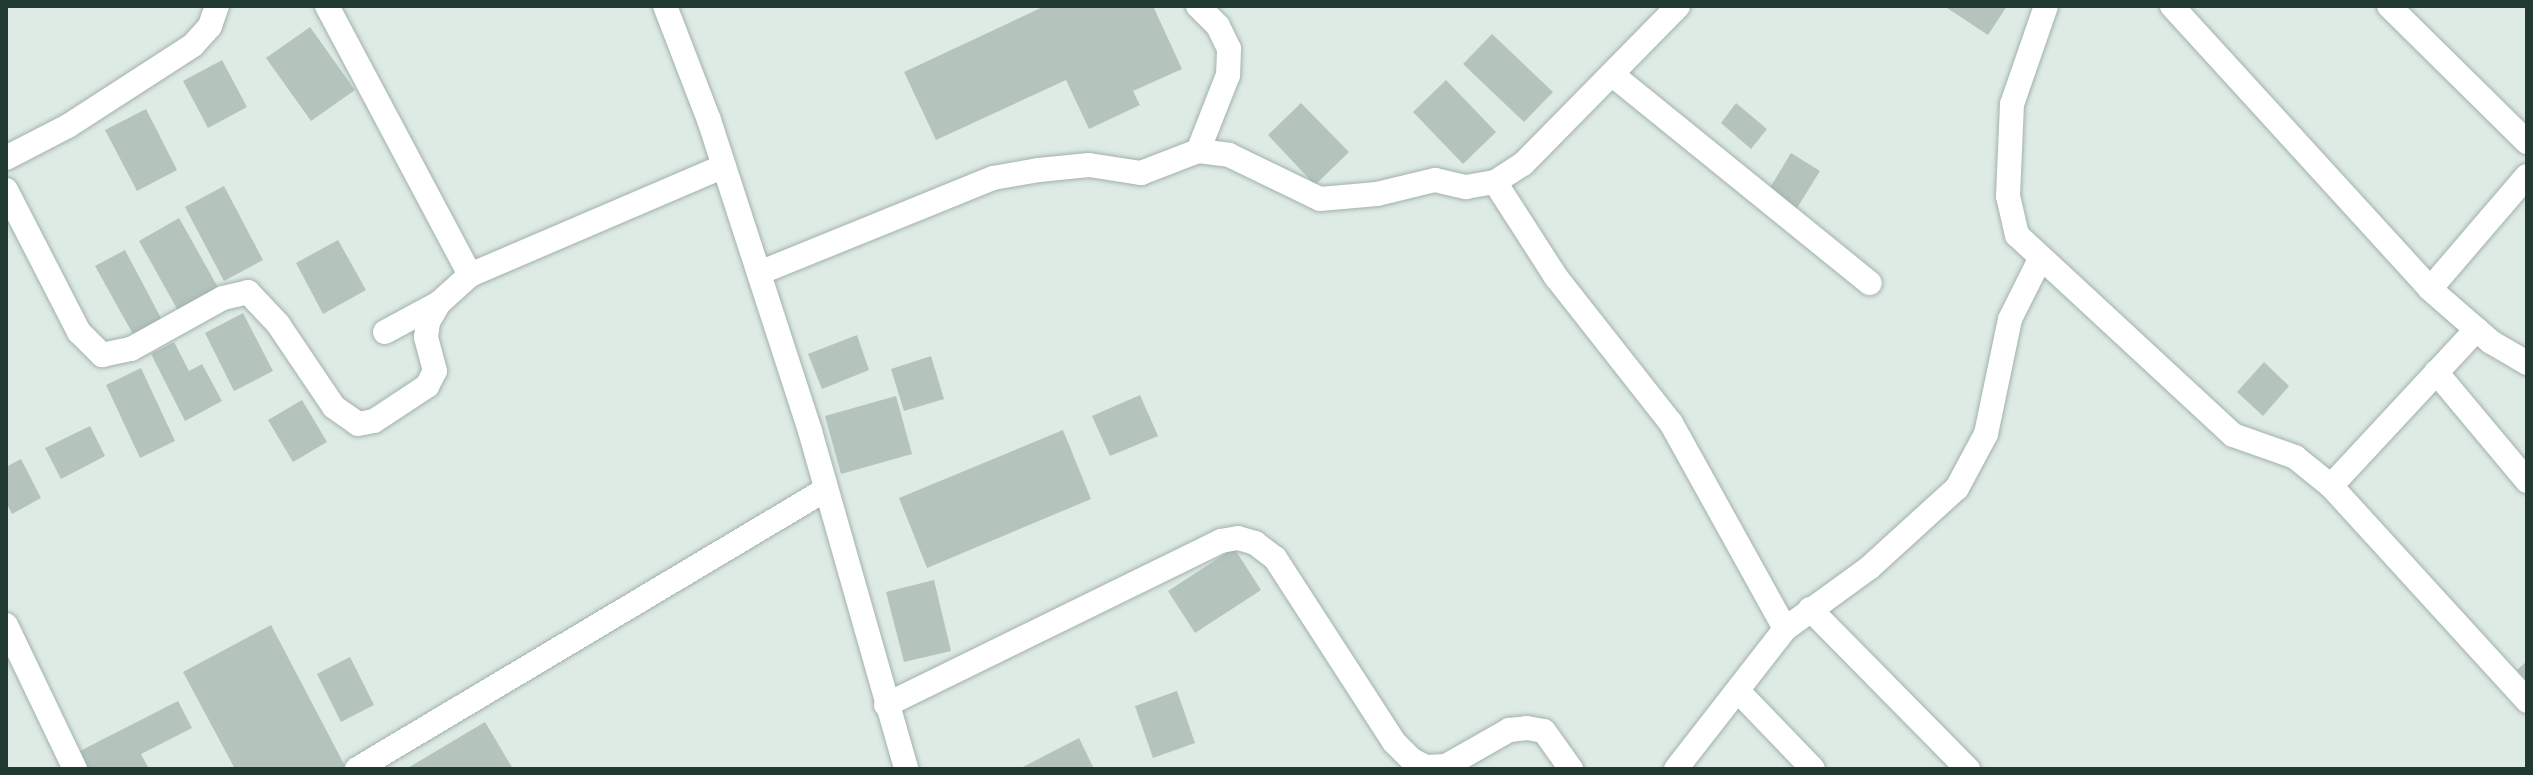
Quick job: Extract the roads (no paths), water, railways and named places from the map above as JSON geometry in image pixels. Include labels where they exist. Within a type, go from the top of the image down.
[{"type":"street","points":[[6,158],[68,126],[193,45],[210,26],[217,6]]},
{"type":"street","points":[[327,6],[470,275]]},
{"type":"street","points":[[665,6],[724,166],[759,273],[906,769]]},
{"type":"street","points":[[1198,6],[1218,26],[1229,49],[1228,75],[1198,151]]},
{"type":"street","points":[[759,273],[993,178],[1089,165],[1141,173],[1198,151],[1229,155],[1320,199],[1377,194],[1435,180],[1466,187],[1495,182],[1523,164],[1614,76],[1678,6]]},
{"type":"street","points":[[2046,6],[2012,104],[2008,159],[2010,218],[2040,259],[2233,435],[2295,457],[2331,486],[2527,701]]},
{"type":"street","points":[[2172,6],[2430,289],[2477,329],[2527,363]]},
{"type":"street","points":[[2389,6],[2527,142]]},
{"type":"street","points":[[1614,76],[1870,283]]},
{"type":"street","points":[[385,332],[439,303],[470,275],[724,166]]},
{"type":"street","points":[[2430,289],[2527,176]]},
{"type":"street","points":[[1495,182],[1556,277],[1671,423],[1785,629]]},
{"type":"street","points":[[6,190],[79,332],[102,355],[131,349],[223,298],[248,292],[278,324],[334,407],[358,424],[374,421],[427,386],[435,371],[426,337],[428,322],[439,303]]},
{"type":"street","points":[[1676,769],[1785,629],[1869,568],[1957,488],[1986,434],[2010,319],[2040,259]]},
{"type":"street","points":[[2331,486],[2477,329]]},
{"type":"street","points":[[2436,372],[2527,481]]},
{"type":"street","points":[[357,769],[825,490]]},
{"type":"street","points":[[886,705],[1221,541],[1238,538],[1255,543],[1275,558],[1360,692],[1412,760],[1426,767],[1446,766],[1509,730],[1527,728],[1544,731],[1571,769]]},
{"type":"street","points":[[1810,609],[1968,769]]},
{"type":"street","points":[[6,625],[75,769]]},
{"type":"street","points":[[1738,691],[1813,769]]}]
